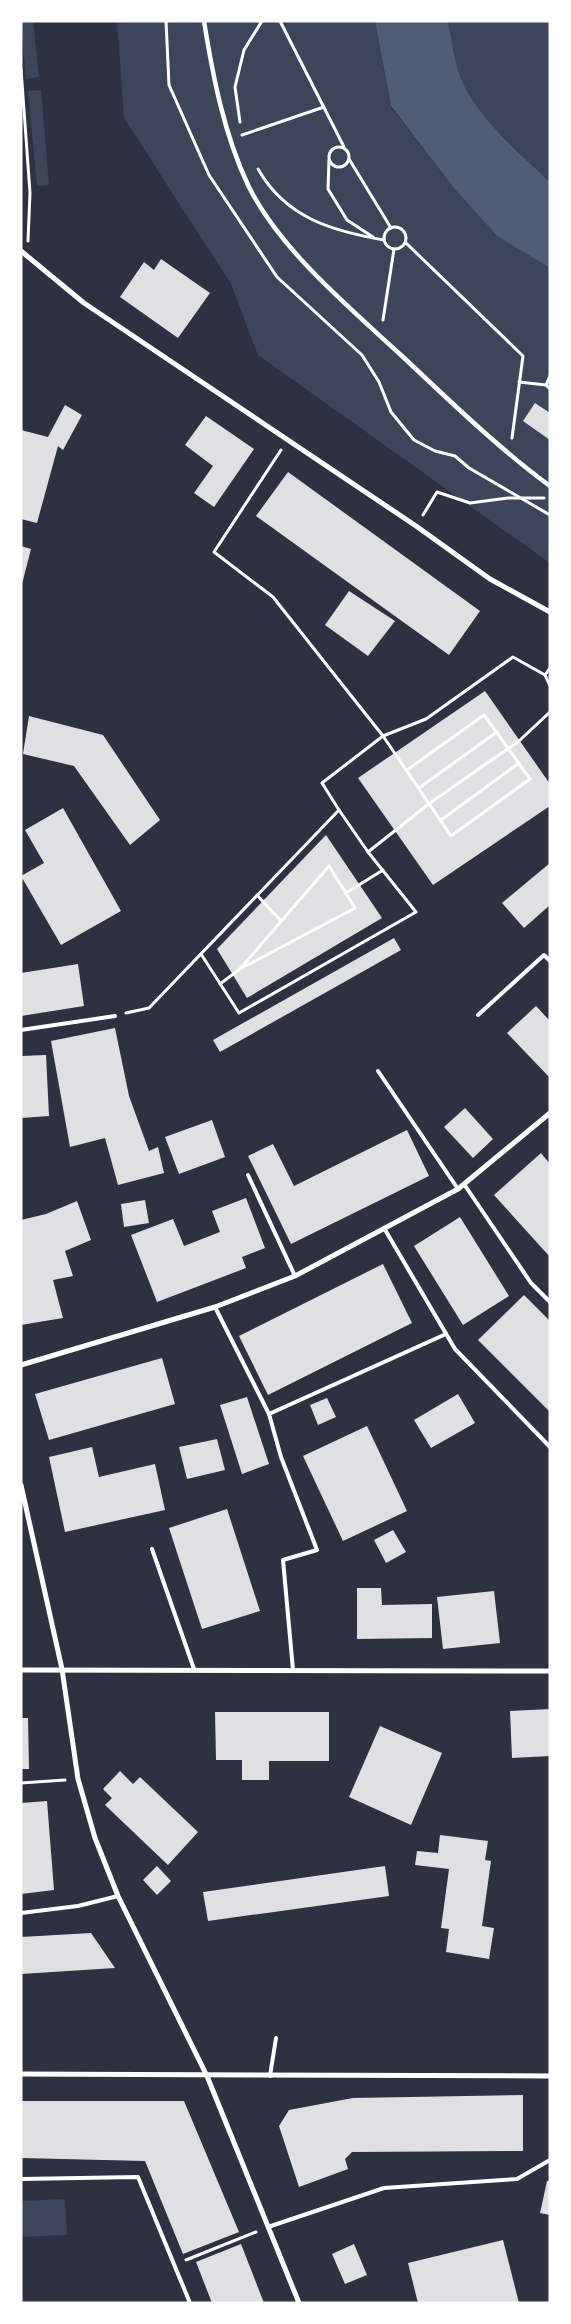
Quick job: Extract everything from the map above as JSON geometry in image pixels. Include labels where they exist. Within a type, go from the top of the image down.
[{"type":"street","points":[[204,21],[229,140],[249,187],[278,231],[304,262],[381,337],[509,456],[550,486]]},
{"type":"street","points":[[21,250],[84,303],[416,526],[490,579],[550,612]]},
{"type":"street","points":[[21,1365],[215,1307],[294,1276],[458,1189],[550,1113]]},
{"type":"street","points":[[21,1485],[62,1669],[78,1779],[95,1838],[118,1896],[207,2076],[299,2303]]},
{"type":"street","points":[[21,1670],[550,1671]]},
{"type":"street","points":[[21,2074],[550,2076]]},
{"type":"lane","points":[[478,1015],[544,955],[550,961]]},
{"type":"lane","points":[[21,1030],[115,1016]]},
{"type":"lane","points":[[378,1071],[458,1189]]},
{"type":"lane","points":[[248,1175],[294,1276]]},
{"type":"lane","points":[[464,1184],[531,1284],[550,1302]]},
{"type":"lane","points":[[384,1228],[455,1349],[550,1447]]},
{"type":"lane","points":[[215,1307],[269,1414],[281,1457],[317,1550],[283,1560],[293,1670]]},
{"type":"lane","points":[[269,1414],[446,1334]]},
{"type":"lane","points":[[152,1549],[194,1669]]},
{"type":"lane","points":[[21,1913],[78,1906],[118,1896]]},
{"type":"lane","points":[[270,2076],[276,2038]]},
{"type":"lane","points":[[268,2227],[384,2188],[517,2179],[550,2160]]},
{"type":"lane","points":[[21,2179],[138,2177],[176,2264],[190,2303]]},
{"type":"path","points":[[246,142],[242,135],[235,87],[244,50],[262,21]]},
{"type":"path","points":[[280,21],[348,152],[349,159],[391,228]]},
{"type":"path","points":[[21,71],[30,194],[27,255]]},
{"type":"path","points":[[242,135],[324,107]]},
{"type":"path","points":[[344,147],[334,148],[329,153],[328,189],[347,220],[376,239]]},
{"type":"path","points":[[329,160],[333,166],[340,167],[346,164],[349,159]]},
{"type":"path","points":[[256,164],[283,202],[299,214],[340,231],[384,240],[388,246],[394,249],[401,248],[406,243],[406,236],[403,230],[397,227],[391,228],[386,233],[384,240]]},
{"type":"path","points":[[406,243],[523,356],[509,456]]},
{"type":"path","points":[[381,337],[394,249]]},
{"type":"path","points":[[546,385],[550,376]]},
{"type":"path","points":[[519,382],[546,385],[550,389]]},
{"type":"path","points":[[288,441],[214,552],[273,597],[383,736],[406,770],[430,803],[451,836],[530,779],[484,715],[406,770]]},
{"type":"path","points":[[416,526],[437,492],[470,503],[508,498],[550,497]]},
{"type":"path","points":[[201,954],[238,1013],[416,912],[368,852],[322,783],[383,736],[426,719],[513,657],[545,675],[550,686]]},
{"type":"path","points":[[545,675],[550,668]]},
{"type":"path","points":[[368,852],[430,803],[520,741],[550,712]]},
{"type":"path","points":[[419,788],[497,732]]},
{"type":"path","points":[[441,820],[519,763]]},
{"type":"path","points":[[115,1016],[149,1008],[339,810]]},
{"type":"path","points":[[220,984],[240,969],[355,908],[329,866],[240,969]]},
{"type":"path","points":[[346,893],[383,870]]},
{"type":"path","points":[[257,895],[281,921]]},
{"type":"path","points":[[21,1783],[78,1779]]},
{"type":"path","points":[[176,2264],[268,2227]]},
{"type":"shaded area","points":[[21,21],[33,21],[39,77],[26,79]]},
{"type":"shaded area","points":[[117,21],[375,21],[391,107],[453,187],[497,236],[550,268],[550,563],[258,355],[231,284],[124,118]]},
{"type":"shaded area","points":[[375,21],[448,21],[457,67],[469,95],[501,135],[550,182],[550,268],[497,236],[453,187],[391,106]]},
{"type":"shaded area","points":[[448,21],[550,21],[550,182],[501,135],[469,95],[457,67]]},
{"type":"shaded area","points":[[41,90],[49,185],[37,186],[28,91]]},
{"type":"shaded area","points":[[65,2199],[67,2235],[21,2237],[21,2201]]},
{"type":"building","points":[[161,259],[210,293],[178,338],[120,297],[144,262],[154,270]]},
{"type":"building","points":[[535,403],[550,413],[550,440],[523,421]]},
{"type":"building","points":[[65,405],[82,415],[63,450],[58,446],[37,523],[21,519],[21,430],[48,437]]},
{"type":"building","points":[[206,416],[254,449],[214,507],[194,493],[213,466],[185,445]]},
{"type":"building","points":[[288,472],[480,611],[449,655],[256,516]]},
{"type":"building","points":[[21,546],[31,549],[22,584],[21,583]]},
{"type":"building","points":[[349,591],[395,621],[368,656],[325,625]]},
{"type":"building","points":[[485,691],[550,784],[550,806],[433,885],[358,778]]},
{"type":"building","points":[[29,716],[103,735],[160,820],[130,845],[74,766],[23,754]]},
{"type":"building","points":[[63,808],[121,911],[61,945],[21,876],[44,863],[25,830]]},
{"type":"building","points":[[326,835],[382,918],[247,998],[217,949]]},
{"type":"building","points":[[550,863],[550,905],[524,928],[502,903]]},
{"type":"building","points":[[394,938],[401,950],[220,1052],[213,1040]]},
{"type":"building","points":[[78,964],[84,1006],[21,1016],[21,973]]},
{"type":"building","points":[[536,1006],[550,1021],[550,1078],[507,1033]]},
{"type":"building","points":[[115,1028],[129,1096],[149,1151],[158,1147],[164,1173],[118,1185],[105,1138],[70,1147],[51,1041]]},
{"type":"building","points":[[46,1055],[49,1116],[21,1118],[21,1056]]},
{"type":"building","points":[[465,1108],[493,1139],[473,1158],[444,1127]]},
{"type":"building","points":[[212,1120],[225,1157],[179,1174],[165,1137]]},
{"type":"building","points":[[407,1130],[429,1176],[291,1244],[248,1156],[273,1144],[294,1186]]},
{"type":"building","points":[[541,1153],[550,1164],[550,1257],[494,1195]]},
{"type":"building","points":[[246,1198],[265,1248],[242,1257],[246,1268],[157,1302],[131,1235],[173,1219],[184,1246],[220,1232],[212,1211]]},
{"type":"building","points":[[145,1200],[149,1223],[124,1227],[121,1204]]},
{"type":"building","points":[[77,1201],[91,1240],[65,1251],[73,1276],[53,1280],[63,1318],[21,1325],[21,1220],[46,1214]]},
{"type":"building","points":[[460,1217],[509,1296],[463,1325],[414,1246]]},
{"type":"building","points":[[383,1264],[412,1323],[268,1395],[239,1336]]},
{"type":"building","points":[[524,1295],[550,1321],[550,1412],[478,1340]]},
{"type":"building","points":[[162,1358],[175,1404],[49,1440],[35,1394]]},
{"type":"building","points":[[458,1394],[475,1423],[431,1448],[414,1420]]},
{"type":"building","points":[[247,1397],[269,1464],[242,1474],[220,1405]]},
{"type":"building","points":[[327,1398],[336,1417],[318,1425],[310,1405]]},
{"type":"building","points":[[367,1426],[407,1511],[343,1541],[303,1456]]},
{"type":"building","points":[[217,1439],[225,1470],[187,1479],[179,1447]]},
{"type":"building","points":[[92,1447],[99,1477],[155,1464],[165,1510],[65,1532],[49,1457]]},
{"type":"building","points":[[227,1509],[260,1611],[202,1629],[169,1528]]},
{"type":"building","points":[[393,1530],[406,1552],[386,1563],[374,1540]]},
{"type":"building","points":[[357,1588],[381,1588],[382,1605],[432,1604],[432,1638],[357,1639]]},
{"type":"building","points":[[494,1591],[500,1643],[443,1649],[437,1597]]},
{"type":"building","points":[[550,1709],[550,1756],[512,1758],[510,1711]]},
{"type":"building","points":[[215,1712],[329,1712],[329,1761],[269,1761],[269,1780],[242,1780],[242,1760],[216,1760]]},
{"type":"building","points":[[21,1718],[28,1718],[29,1769],[21,1769]]},
{"type":"building","points":[[380,1726],[442,1753],[411,1825],[349,1797]]},
{"type":"building","points":[[120,1771],[133,1784],[140,1777],[198,1832],[168,1865],[105,1805],[112,1798],[103,1789]]},
{"type":"building","points":[[47,1801],[54,1890],[21,1894],[21,1803]]},
{"type":"building","points":[[440,1835],[488,1841],[485,1860],[491,1861],[482,1926],[494,1928],[489,1959],[446,1952],[449,1929],[441,1928],[449,1869],[415,1865],[417,1851],[438,1853]]},
{"type":"building","points":[[157,1866],[171,1881],[157,1895],[143,1880]]},
{"type":"building","points":[[385,1866],[389,1896],[208,1921],[203,1892]]},
{"type":"building","points":[[91,1933],[115,1968],[21,1974],[21,1937]]},
{"type":"building","points":[[523,2095],[523,2151],[352,2152],[345,2159],[348,2169],[299,2187],[279,2126],[289,2110],[353,2098]]},
{"type":"building","points":[[21,2101],[184,2101],[239,2232],[183,2254],[145,2161],[21,2158]]},
{"type":"building","points":[[547,2181],[550,2181],[550,2215],[540,2213]]},
{"type":"building","points":[[503,2240],[519,2303],[418,2303],[408,2263]]},
{"type":"building","points":[[241,2244],[264,2303],[212,2303],[196,2262]]},
{"type":"building","points":[[354,2244],[367,2275],[345,2284],[332,2254]]}]
